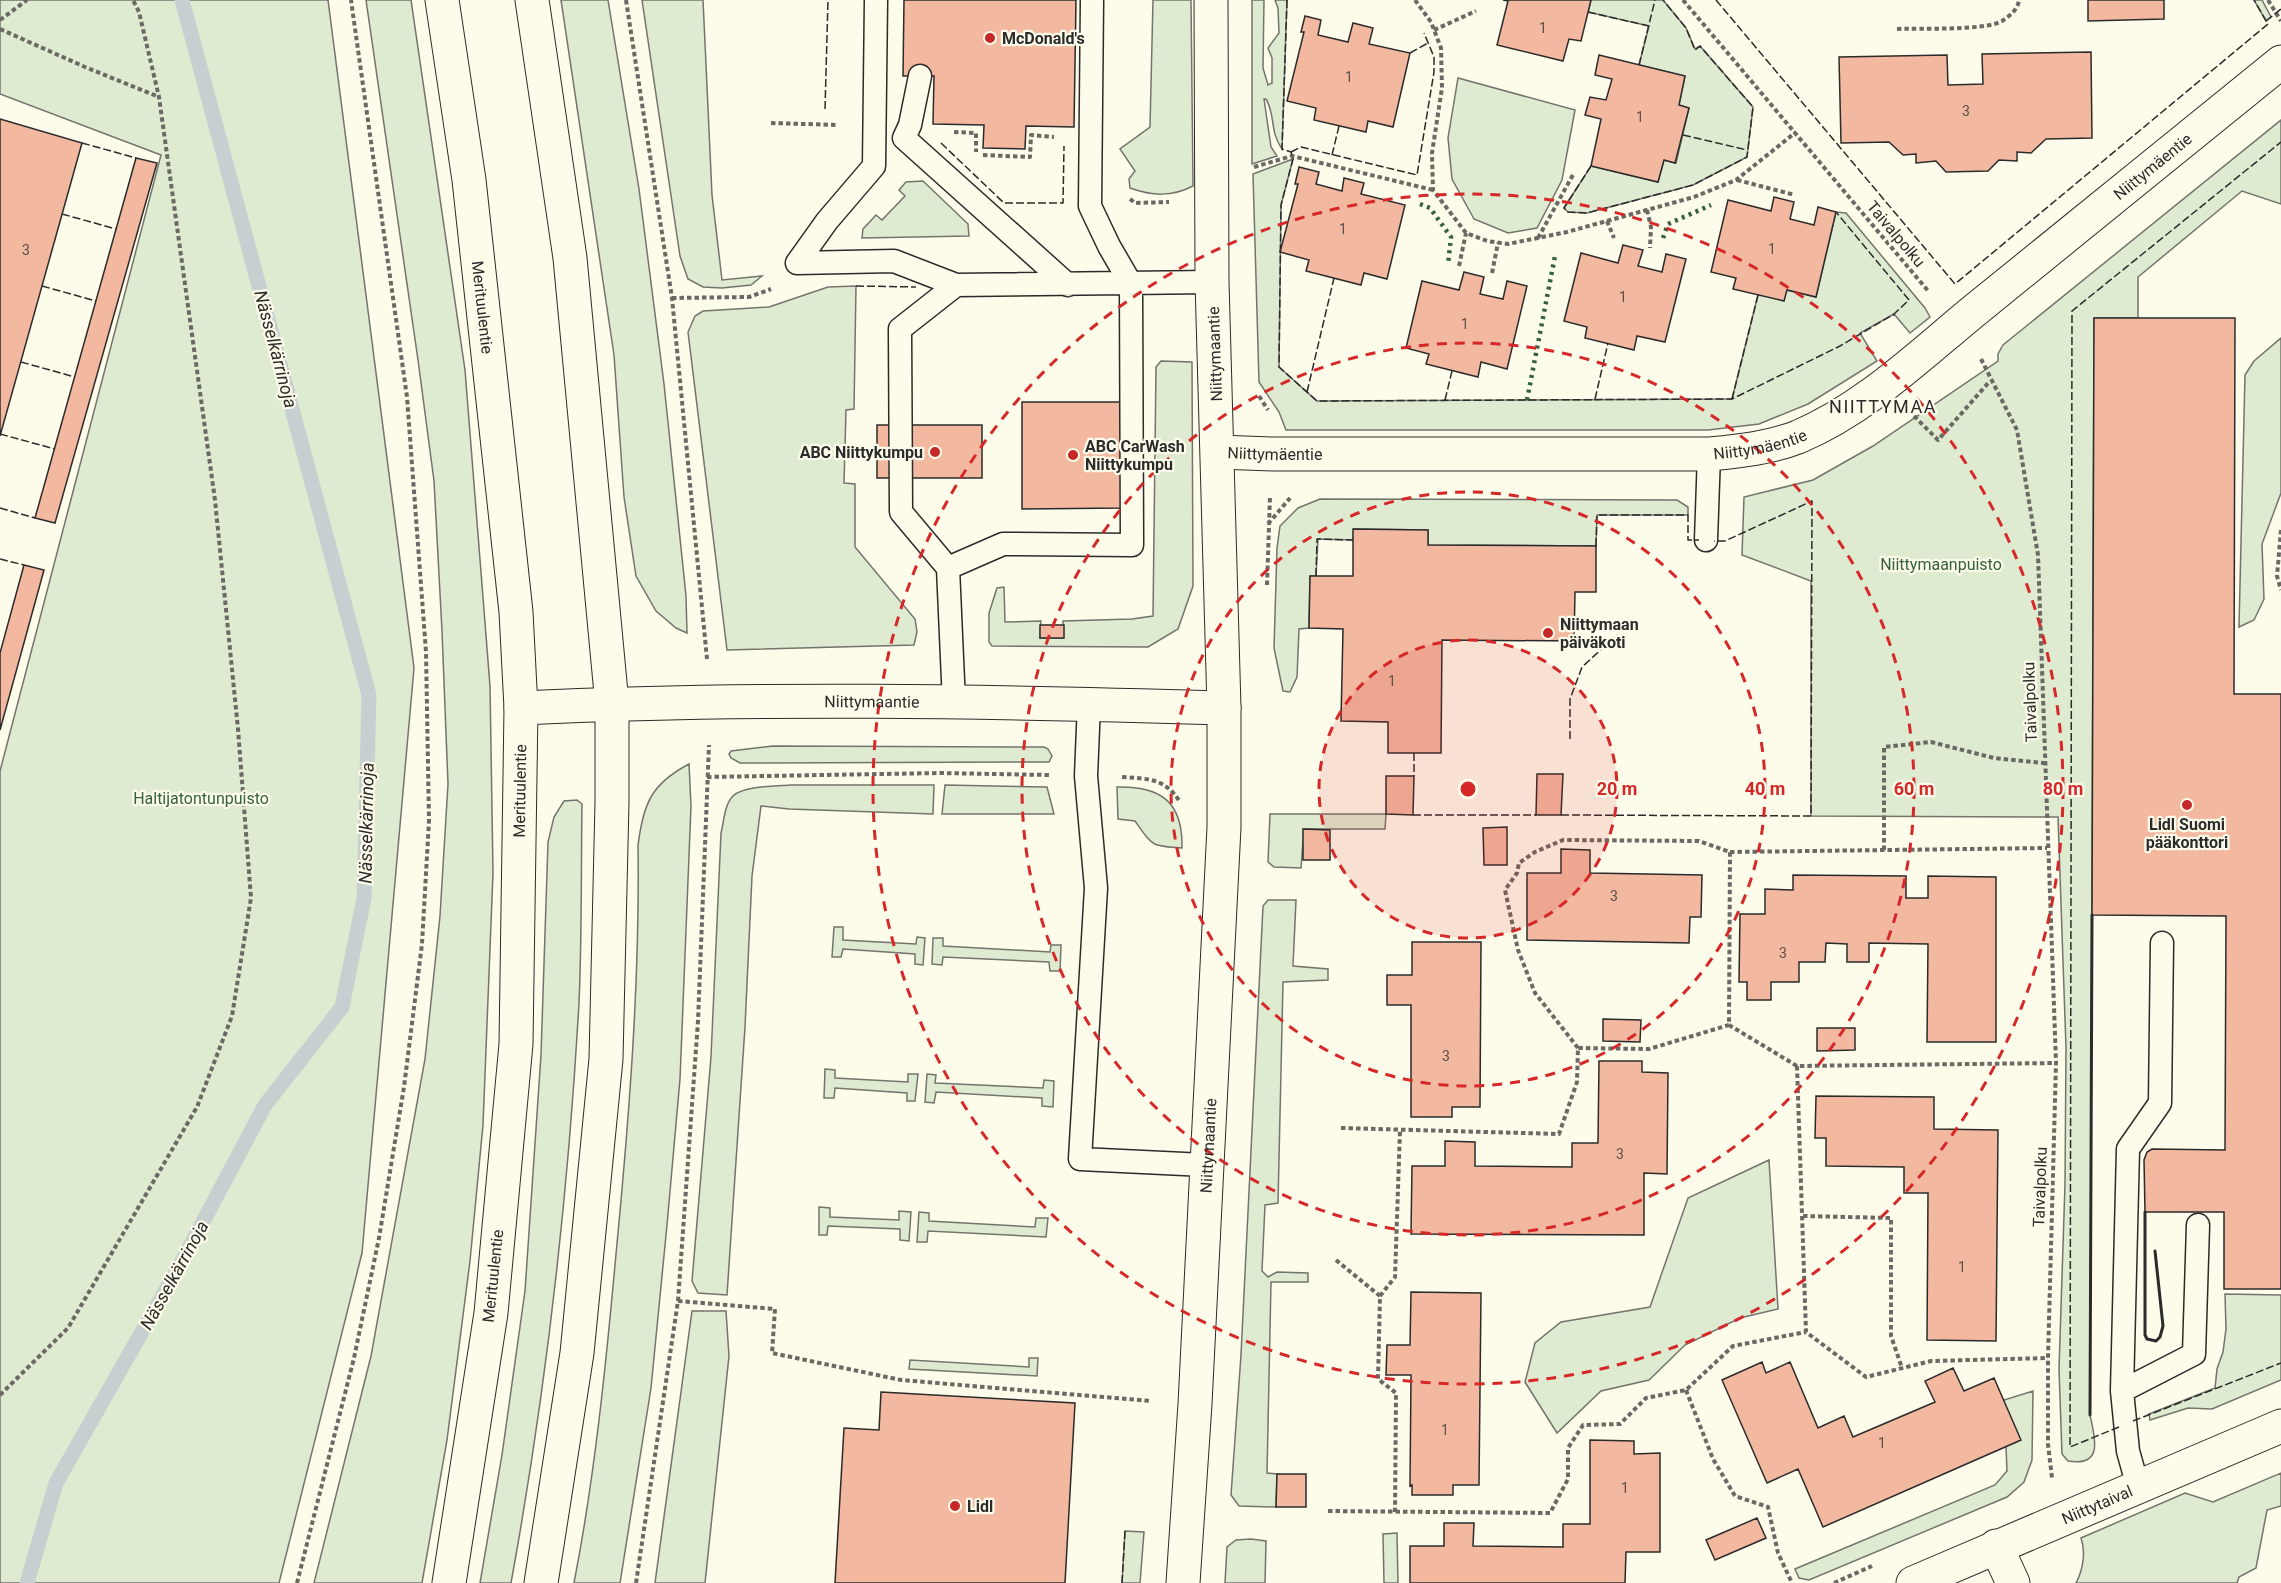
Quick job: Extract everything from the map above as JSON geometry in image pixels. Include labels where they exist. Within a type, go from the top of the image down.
[{"type":"street","name":"Merituulentie","points":[[442,0],[470,191],[516,612],[521,708],[516,1044],[490,1313],[449,1583]]},
{"type":"street","points":[[532,0],[570,258],[612,704],[606,1059],[577,1353],[542,1583]]},
{"type":"street","name":"Niittymaantie","points":[[1183,1583],[1195,1404],[1205,1165],[1224,827],[1224,708],[1212,282],[1211,0]]},
{"type":"street","name":"Niittymäentie","points":[[1218,452],[1709,454],[1770,446],[1799,436],[1852,407],[1897,376],[1956,325],[2281,62]]},
{"type":"street","name":"Niittymaantie","points":[[521,708],[711,702],[1089,704],[1224,708]]},
{"type":"street","name":"Niittytaival","points":[[1913,1583],[2281,1426]]},
{"type":"street","points":[[1996,1546],[2013,1583]]},
{"type":"lane","points":[[874,166],[876,0]]},
{"type":"lane","points":[[948,568],[1003,543],[1132,545],[1131,284],[1090,206],[1092,0]]},
{"type":"lane","points":[[797,263],[827,221],[874,166],[907,132],[920,76]]},
{"type":"lane","points":[[907,132],[1068,285]]},
{"type":"lane","points":[[797,263],[894,261],[956,285],[1212,282]]},
{"type":"lane","points":[[954,703],[948,568],[901,512],[900,329],[956,285]]},
{"type":"lane","points":[[1706,540],[1709,454]]},
{"type":"lane","points":[[1089,704],[1086,776],[1096,888],[1080,1159],[1205,1165]]},
{"type":"lane","points":[[2138,1487],[2128,1451],[2122,1391],[2128,1149],[2160,1103],[2162,943]]},
{"type":"lane","points":[[2122,1391],[2194,1354],[2198,1225]]},
{"type":"path","points":[[0,20],[27,0]]},
{"type":"path","points":[[0,1395],[68,1328],[197,1107],[232,1016],[250,898],[238,729],[215,500],[159,97],[139,12],[133,0]]},
{"type":"path","points":[[297,1583],[354,1358],[379,1238],[404,1087],[422,944],[429,821],[426,652],[406,397],[351,0]]},
{"type":"path","points":[[626,0],[672,298],[711,702],[698,1021],[678,1301],[636,1583]]},
{"type":"path","points":[[1415,0],[1431,22],[1441,48],[1442,88],[1432,153],[1433,190],[1466,233],[1487,241],[1508,244],[1538,238],[1694,196],[1736,180],[1796,132]]},
{"type":"path","name":"Taivalpolku","points":[[1683,0],[1796,132],[1977,352],[2017,430],[2038,555],[2056,1063],[2048,1358],[2048,1444],[2052,1487],[2061,1520]]},
{"type":"path","points":[[1897,29],[1965,28],[2001,22],[2018,8],[2019,0]]},
{"type":"path","points":[[2268,0],[2281,21]]},
{"type":"path","points":[[1434,30],[1476,11]]},
{"type":"path","points":[[0,29],[159,97]]},
{"type":"path","points":[[771,123],[875,125]]},
{"type":"path","points":[[907,132],[928,126],[937,132],[983,133]]},
{"type":"path","points":[[976,133],[976,155],[1030,157],[1028,135],[1068,138],[1090,148],[1114,167],[1120,190],[1134,203],[1212,198]]},
{"type":"path","points":[[1259,165],[1292,156],[1433,190]]},
{"type":"path","points":[[1538,238],[1574,173]]},
{"type":"path","points":[[1736,180],[1795,195]]},
{"type":"path","points":[[1647,210],[1651,228],[1650,248]]},
{"type":"path","points":[[1607,221],[1614,238]]},
{"type":"path","points":[[1459,266],[1466,233]]},
{"type":"path","points":[[1491,273],[1498,243]]},
{"type":"path","points":[[672,298],[749,297],[774,288],[797,263]]},
{"type":"path","points":[[1913,416],[1938,440],[1990,381]]},
{"type":"path","points":[[2281,530],[2277,576],[2281,590]]},
{"type":"path","points":[[1884,850],[1884,747],[1931,742],[1994,758],[2044,763]]},
{"type":"path","points":[[707,777],[940,773],[1135,778],[1160,782],[1172,790],[1184,809]]},
{"type":"path","points":[[1341,1128],[1559,1134],[1577,1082],[1578,1048],[1535,993],[1518,950],[1505,890],[1517,873],[1519,863],[1535,852],[1563,840],[1700,841],[1730,852],[2047,848]]},
{"type":"path","points":[[1729,1025],[1730,852]]},
{"type":"path","points":[[1578,1048],[1649,1049],[1729,1025],[1797,1066],[2056,1063]]},
{"type":"path","points":[[1797,1066],[1806,1332]]},
{"type":"path","points":[[1395,1512],[1396,1393],[1378,1379],[1380,1296],[1395,1277],[1400,1130]]},
{"type":"path","points":[[1803,1216],[1891,1218],[1891,1336],[1902,1368]]},
{"type":"path","points":[[1336,1260],[1380,1296]]},
{"type":"path","points":[[678,1301],[775,1310],[772,1353],[901,1380],[1195,1404]]},
{"type":"path","points":[[1328,1511],[1550,1514],[1568,1479],[1568,1448],[1582,1425],[1620,1424],[1646,1398],[1686,1390],[1733,1346],[1806,1332],[1866,1377],[1930,1361],[2048,1358]]},
{"type":"path","points":[[1686,1390],[1713,1459],[1735,1496],[1768,1507],[1778,1552],[1792,1583]]},
{"type":"green space","name":"Haltijatontunpuisto","points":[[0,0],[328,0],[414,668],[362,1253],[279,1583],[0,1583],[0,771],[161,155],[0,94]]},
{"type":"green space","points":[[366,0],[411,0],[465,370],[490,686],[493,873],[483,1125],[470,1261],[447,1440],[422,1583],[314,1583],[371,1356],[425,1059],[440,916],[448,784],[434,481]]},
{"type":"green space","points":[[561,0],[608,0],[639,189],[664,384],[686,596],[687,633],[676,628],[656,611],[636,576],[624,497],[614,355]]},
{"type":"green space","points":[[642,0],[703,0],[712,195],[722,280],[762,276],[751,285],[703,287],[688,279],[680,256]]},
{"type":"green space","points":[[1153,0],[1191,0],[1193,186],[1170,194],[1146,193],[1130,188],[1129,179],[1135,171],[1120,149],[1150,127]]},
{"type":"green space","points":[[1252,0],[1264,0],[1263,68],[1268,85],[1272,83],[1272,58],[1268,48],[1279,33],[1278,8],[1275,0],[1287,0],[1282,149],[1275,136],[1269,105],[1264,99],[1271,147],[1277,156],[1252,164]]},
{"type":"green space","points":[[1591,0],[1663,0],[1686,28],[1695,49],[1700,46],[1753,107],[1747,157],[1693,185],[1587,213],[1568,212],[1564,208],[1591,166],[1658,182],[1664,160],[1676,163],[1689,108],[1679,105],[1685,76],[1639,65],[1649,26],[1588,12]]},
{"type":"green space","points":[[2254,0],[2262,0],[2271,17],[2266,21]]},
{"type":"green space","points":[[1458,78],[1575,110],[1562,180],[1537,228],[1508,233],[1474,219],[1452,179],[1448,138]]},
{"type":"green space","name":"Niittymaanpuisto","points":[[2281,120],[2281,204],[2242,191],[2138,277],[2138,318],[2094,318],[2090,1415],[2095,1441],[2092,1455],[2087,1460],[2068,1461],[2062,1454],[2059,1369],[2065,1184],[2066,1048],[2058,817],[1811,816],[1811,581],[1742,555],[1744,497],[1813,480],[1873,446],[1998,361],[1998,354],[2003,345]]},
{"type":"green space","points":[[1293,159],[1281,205],[1279,367],[1317,401],[1732,399],[1758,295],[1787,290],[1816,297],[1836,212],[1846,213],[1930,317],[1910,333],[1894,314],[1860,333],[1877,361],[1808,404],[1759,424],[1708,430],[1286,430],[1279,412],[1259,382],[1253,174]]},
{"type":"green space","points":[[923,181],[968,224],[969,236],[862,238],[863,229],[876,215],[882,220],[905,196],[899,190],[906,182]]},
{"type":"green space","points":[[856,286],[854,409],[846,410],[844,483],[855,484],[855,547],[915,619],[917,632],[914,645],[727,650],[688,332],[695,316],[703,311],[769,307],[828,287]]},
{"type":"green space","points":[[2281,338],[2281,493],[2262,544],[2264,599],[2254,620],[2239,627],[2245,375],[2254,361]]},
{"type":"green space","points":[[1161,361],[1192,362],[1193,586],[1178,629],[1148,647],[992,646],[989,642],[989,613],[997,588],[1004,587],[1005,622],[1041,621],[1040,638],[1063,638],[1063,621],[1132,619],[1153,616],[1156,367]]},
{"type":"green space","points":[[1320,499],[1677,500],[1688,507],[1688,515],[1597,515],[1596,546],[1428,545],[1428,530],[1354,529],[1353,540],[1318,539],[1316,576],[1310,576],[1309,628],[1299,629],[1297,677],[1290,692],[1283,691],[1274,648],[1277,548],[1280,526],[1298,508]]},
{"type":"green space","points":[[773,746],[1044,747],[1052,756],[1049,762],[740,763],[731,758],[729,754],[731,751]]},
{"type":"green space","points":[[689,764],[691,806],[680,1079],[651,1388],[620,1583],[574,1583],[599,1419],[621,1203],[635,999],[640,831],[646,807],[657,788]]},
{"type":"green space","points":[[791,785],[934,785],[933,814],[761,806],[752,876],[745,1027],[727,1295],[698,1293],[692,1281],[711,1057],[721,833],[728,804],[733,796],[744,790]]},
{"type":"green space","points":[[945,785],[1047,787],[1054,814],[942,814]]},
{"type":"green space","points":[[1117,787],[1146,790],[1166,800],[1178,819],[1182,848],[1153,843],[1135,821],[1118,819]]},
{"type":"green space","points":[[577,800],[582,804],[579,1003],[569,1149],[545,1367],[511,1583],[480,1583],[502,1455],[525,1291],[541,1055],[548,842],[554,817],[564,801]]},
{"type":"green space","points":[[1270,814],[1386,814],[1385,829],[1304,829],[1301,868],[1274,867],[1268,862]]},
{"type":"green space","points":[[1268,900],[1296,900],[1293,966],[1328,969],[1328,980],[1283,982],[1278,1203],[1265,1205],[1262,1271],[1268,1277],[1277,1272],[1308,1273],[1308,1282],[1271,1282],[1267,1473],[1277,1474],[1276,1507],[1239,1506],[1231,1495],[1241,1355],[1263,906]]},
{"type":"green space","points":[[834,927],[843,927],[843,940],[916,944],[917,937],[925,938],[923,965],[915,964],[915,954],[843,949],[841,957],[832,957]]},
{"type":"green space","points":[[933,938],[943,938],[943,946],[1050,952],[1051,945],[1061,945],[1060,971],[1050,971],[1049,962],[943,957],[942,965],[932,964]]},
{"type":"green space","points":[[825,1069],[835,1070],[835,1078],[908,1082],[908,1074],[918,1074],[915,1101],[907,1101],[907,1093],[835,1088],[834,1098],[824,1098]]},
{"type":"green space","points":[[927,1074],[936,1075],[935,1083],[1043,1088],[1044,1080],[1054,1081],[1053,1107],[1042,1106],[1042,1098],[936,1092],[934,1103],[925,1102]]},
{"type":"green space","points":[[1769,1160],[1778,1309],[1740,1318],[1685,1345],[1649,1380],[1601,1391],[1557,1433],[1525,1382],[1535,1343],[1561,1322],[1650,1307],[1688,1198]]},
{"type":"green space","points":[[819,1207],[830,1208],[830,1217],[899,1220],[899,1211],[911,1212],[909,1241],[900,1240],[900,1229],[828,1226],[827,1235],[819,1235]]},
{"type":"green space","points":[[919,1212],[929,1213],[929,1221],[1035,1227],[1036,1218],[1048,1218],[1046,1237],[928,1231],[927,1242],[917,1242]]},
{"type":"green space","points":[[2225,1294],[2281,1295],[2281,1380],[2212,1409],[2188,1408],[2150,1420],[2149,1414],[2215,1388],[2226,1329]]},
{"type":"green space","points":[[692,1311],[726,1311],[729,1356],[705,1583],[655,1583]]},
{"type":"green space","points":[[1029,1358],[1038,1358],[1037,1376],[909,1369],[910,1360],[1029,1367]]},
{"type":"green space","points":[[2033,1391],[2032,1460],[2024,1482],[2007,1497],[1809,1580],[1799,1578],[1795,1569],[1995,1485],[2007,1471],[2004,1400]]},
{"type":"green space","points":[[2281,1473],[2281,1506],[2267,1510],[2256,1568],[2239,1577],[2237,1583],[2076,1583],[2083,1561],[2081,1538],[2185,1493],[2213,1502]]},
{"type":"green space","points":[[1125,1531],[1144,1532],[1140,1583],[1122,1583]]},
{"type":"green space","points":[[1397,1533],[1398,1583],[1384,1583],[1383,1534]]},
{"type":"green space","points":[[1236,1540],[1266,1541],[1265,1583],[1225,1583],[1227,1547]]},
{"type":"building","name":"McDonald's","points":[[904,0],[1076,0],[1074,127],[1026,126],[1025,149],[983,148],[984,125],[933,124],[934,76],[903,76]]},
{"type":"building","points":[[1503,0],[1591,0],[1581,41],[1569,39],[1563,61],[1497,45],[1508,1]]},
{"type":"building","points":[[2088,0],[2164,0],[2164,19],[2088,21]]},
{"type":"building","points":[[1305,16],[1321,20],[1318,35],[1348,42],[1353,23],[1373,28],[1369,44],[1410,53],[1393,127],[1368,121],[1366,132],[1314,120],[1316,108],[1287,101],[1304,32],[1301,32]]},
{"type":"building","points":[[2091,52],[2092,138],[2046,139],[2031,153],[2017,152],[2017,161],[1999,160],[1988,171],[1946,172],[1936,161],[1916,163],[1916,154],[1903,155],[1889,142],[1841,143],[1839,57],[1947,55],[1948,85],[1983,84],[1982,54]]},
{"type":"building","points":[[1599,55],[1685,76],[1679,105],[1689,108],[1675,163],[1664,160],[1658,182],[1591,166],[1601,119],[1585,115],[1590,97],[1606,100],[1612,79],[1595,75]]},
{"type":"building","points":[[0,119],[82,143],[0,436]]},
{"type":"building","points":[[136,158],[157,163],[55,523],[35,518]]},
{"type":"building","points":[[1299,167],[1319,172],[1316,184],[1342,191],[1344,178],[1364,183],[1361,194],[1405,205],[1387,279],[1364,273],[1361,285],[1306,271],[1309,260],[1280,252],[1298,184],[1295,184]]},
{"type":"building","points":[[1774,197],[1794,202],[1790,219],[1814,225],[1818,207],[1836,212],[1816,297],[1787,290],[1784,301],[1733,289],[1736,278],[1711,272],[1728,200],[1771,211]]},
{"type":"building","points":[[1623,245],[1643,250],[1638,266],[1662,272],[1666,254],[1686,259],[1665,342],[1637,336],[1634,350],[1585,338],[1587,327],[1564,321],[1581,253],[1618,263]]},
{"type":"building","points":[[1464,272],[1484,277],[1480,294],[1503,299],[1507,281],[1527,286],[1507,369],[1481,362],[1478,377],[1426,364],[1429,354],[1406,348],[1422,281],[1459,290]]},
{"type":"building","name":"Lidl Suomi pääkonttori","points":[[2094,318],[2235,318],[2234,694],[2281,694],[2281,1289],[2224,1289],[2224,1212],[2145,1212],[2144,1160],[2147,1152],[2152,1149],[2225,1150],[2226,916],[2092,915]]},
{"type":"building","name":"ABC CarWash Niittykumpu","points":[[1022,402],[1125,402],[1124,508],[1022,509]]},
{"type":"building","points":[[877,425],[982,425],[982,478],[877,478]]},
{"type":"building","points":[[1353,529],[1428,530],[1428,545],[1596,546],[1596,592],[1575,592],[1574,641],[1442,640],[1441,753],[1388,753],[1388,722],[1341,721],[1343,629],[1309,628],[1310,576],[1353,576]]},
{"type":"building","points":[[24,565],[44,570],[0,730],[0,653]]},
{"type":"building","points":[[1040,625],[1064,625],[1064,638],[1040,638]]},
{"type":"building","points":[[1537,774],[1563,774],[1561,815],[1536,815]]},
{"type":"building","points":[[1386,776],[1414,776],[1413,815],[1386,814]]},
{"type":"building","points":[[1507,827],[1507,865],[1484,865],[1483,828]]},
{"type":"building","points":[[1303,829],[1330,830],[1330,860],[1303,860]]},
{"type":"building","points":[[1561,849],[1590,850],[1590,873],[1702,875],[1701,917],[1690,917],[1689,943],[1527,940],[1527,873],[1561,873]]},
{"type":"building","points":[[1793,875],[1906,876],[1906,898],[1928,898],[1928,876],[1996,877],[1996,1042],[1927,1042],[1928,944],[1869,943],[1869,962],[1847,962],[1847,944],[1826,943],[1825,962],[1799,962],[1799,982],[1771,982],[1771,1000],[1747,1000],[1747,982],[1739,982],[1740,914],[1765,914],[1765,889],[1793,890]]},
{"type":"building","points":[[1412,942],[1481,942],[1480,1107],[1452,1107],[1452,1117],[1411,1117],[1411,1005],[1387,1005],[1387,975],[1412,975]]},
{"type":"building","points":[[1603,1019],[1641,1020],[1640,1042],[1603,1041]]},
{"type":"building","points":[[1817,1028],[1855,1028],[1855,1050],[1817,1051]]},
{"type":"building","points":[[1599,1061],[1642,1061],[1642,1072],[1668,1073],[1667,1174],[1644,1173],[1644,1235],[1411,1234],[1412,1166],[1445,1166],[1445,1141],[1475,1142],[1475,1166],[1572,1167],[1572,1143],[1598,1143]]},
{"type":"building","points":[[1816,1096],[1934,1097],[1934,1129],[1998,1130],[1996,1341],[1927,1340],[1928,1193],[1904,1193],[1904,1167],[1826,1166],[1826,1138],[1815,1138]]},
{"type":"building","points":[[1411,1292],[1481,1293],[1479,1485],[1453,1485],[1453,1495],[1412,1495],[1412,1485],[1410,1486],[1411,1375],[1386,1375],[1387,1345],[1410,1345]]},
{"type":"building","points":[[1762,1362],[1766,1373],[1790,1362],[1818,1428],[1844,1416],[1853,1437],[1935,1402],[1925,1381],[1953,1368],[1964,1391],[1994,1378],[2021,1440],[1823,1527],[1798,1469],[1767,1483],[1722,1380]]},
{"type":"building","name":"Lidl","points":[[881,1392],[1075,1403],[1065,1583],[835,1583],[844,1428],[879,1430]]},
{"type":"building","points":[[1590,1440],[1634,1441],[1634,1454],[1660,1453],[1660,1552],[1626,1552],[1625,1583],[1410,1583],[1410,1546],[1444,1546],[1444,1523],[1474,1523],[1473,1546],[1563,1547],[1563,1524],[1590,1524]]},
{"type":"building","points":[[1277,1474],[1306,1474],[1306,1507],[1276,1507]]},
{"type":"building","points":[[1757,1518],[1766,1538],[1715,1560],[1706,1540]]},
{"type":"waterway","name":"Nässelkärrinoja","points":[[27,1583],[56,1483],[180,1265],[265,1105],[342,1007],[364,898],[369,695],[182,0]]},
{"type":"hedge","points":[[1420,204],[1430,208],[1451,237],[1448,265]]},
{"type":"hedge","points":[[1663,238],[1668,224],[1711,205]]},
{"type":"hedge","points":[[1527,400],[1555,256]]},
{"type":"fence","points":[[825,109],[828,0]]},
{"type":"fence","points":[[1287,0],[1282,149],[1291,152],[1293,159],[1281,205],[1279,367],[1317,401],[1732,399],[1840,346],[1894,314],[1909,300],[1836,212]]},
{"type":"fence","points":[[1639,65],[1655,0]]},
{"type":"fence","points":[[1591,166],[1564,208],[1568,212],[1587,213],[1693,185],[1747,157],[1753,107],[1700,46],[1695,50],[1686,28],[1663,0]]},
{"type":"fence","points":[[1716,0],[1955,284],[2268,24],[2254,0]]},
{"type":"fence","points":[[2266,21],[2281,9]]},
{"type":"fence","points":[[1588,12],[1649,26]]},
{"type":"fence","points":[[1291,152],[1301,147],[1417,175],[1434,72],[1434,57],[1424,33]]},
{"type":"fence","points":[[1410,53],[1428,43]]},
{"type":"fence","points":[[1332,155],[1339,126]]},
{"type":"fence","points":[[1683,135],[1747,150]]},
{"type":"fence","points":[[2119,1427],[2070,1447],[2072,311],[2281,142]]},
{"type":"fence","points":[[82,143],[136,158]]},
{"type":"fence","points":[[941,143],[1004,203],[1063,203],[1064,146]]},
{"type":"fence","points":[[62,214],[116,229]]},
{"type":"fence","points":[[1307,392],[1334,278]]},
{"type":"fence","points":[[42,286],[96,301]]},
{"type":"fence","points":[[856,286],[916,287]]},
{"type":"fence","points":[[1732,399],[1758,295]]},
{"type":"fence","points":[[1595,399],[1608,343]]},
{"type":"fence","points":[[21,362],[75,377]]},
{"type":"fence","points":[[1445,400],[1452,371]]},
{"type":"fence","points":[[0,434],[55,449]]},
{"type":"fence","points":[[1561,815],[1811,816],[1812,501],[1725,541],[1714,541]]},
{"type":"fence","points":[[0,508],[35,518]]},
{"type":"fence","points":[[1596,546],[1597,515],[1688,515],[1688,540],[1699,540]]},
{"type":"fence","points":[[1316,576],[1317,539],[1353,540]]},
{"type":"fence","points":[[0,559],[24,565]]},
{"type":"fence","points":[[1570,739],[1570,699],[1582,667],[1617,635]]},
{"type":"fence","points":[[1414,753],[1414,776]]},
{"type":"fence","points":[[1413,815],[1536,815]]},
{"type":"fence","points":[[2133,1421],[2281,1363]]},
{"type":"fence","points":[[1122,1583],[1125,1531]]},
{"type":"wall","points":[[2090,1415],[2092,915]]},
{"type":"wall","points":[[2145,1212],[2145,1335],[2147,1339],[2156,1341],[2160,1337],[2163,1326],[2155,1251]]},
{"type":"place","name":"McDonald's","points":[[990,38]]},
{"type":"place","name":"ABC Niittykumpu","points":[[935,452]]},
{"type":"place","name":"ABC CarWash Niittykumpu","points":[[1073,455]]},
{"type":"place","name":"Niittymaan päiväkoti","points":[[1548,633]]},
{"type":"place","name":"Lidl Suomi pääkonttori","points":[[2187,805]]},
{"type":"place","name":"Lidl","points":[[955,1506]]},
{"type":"district","name":"NIITTYMAA","points":[[1883,406]]}]
